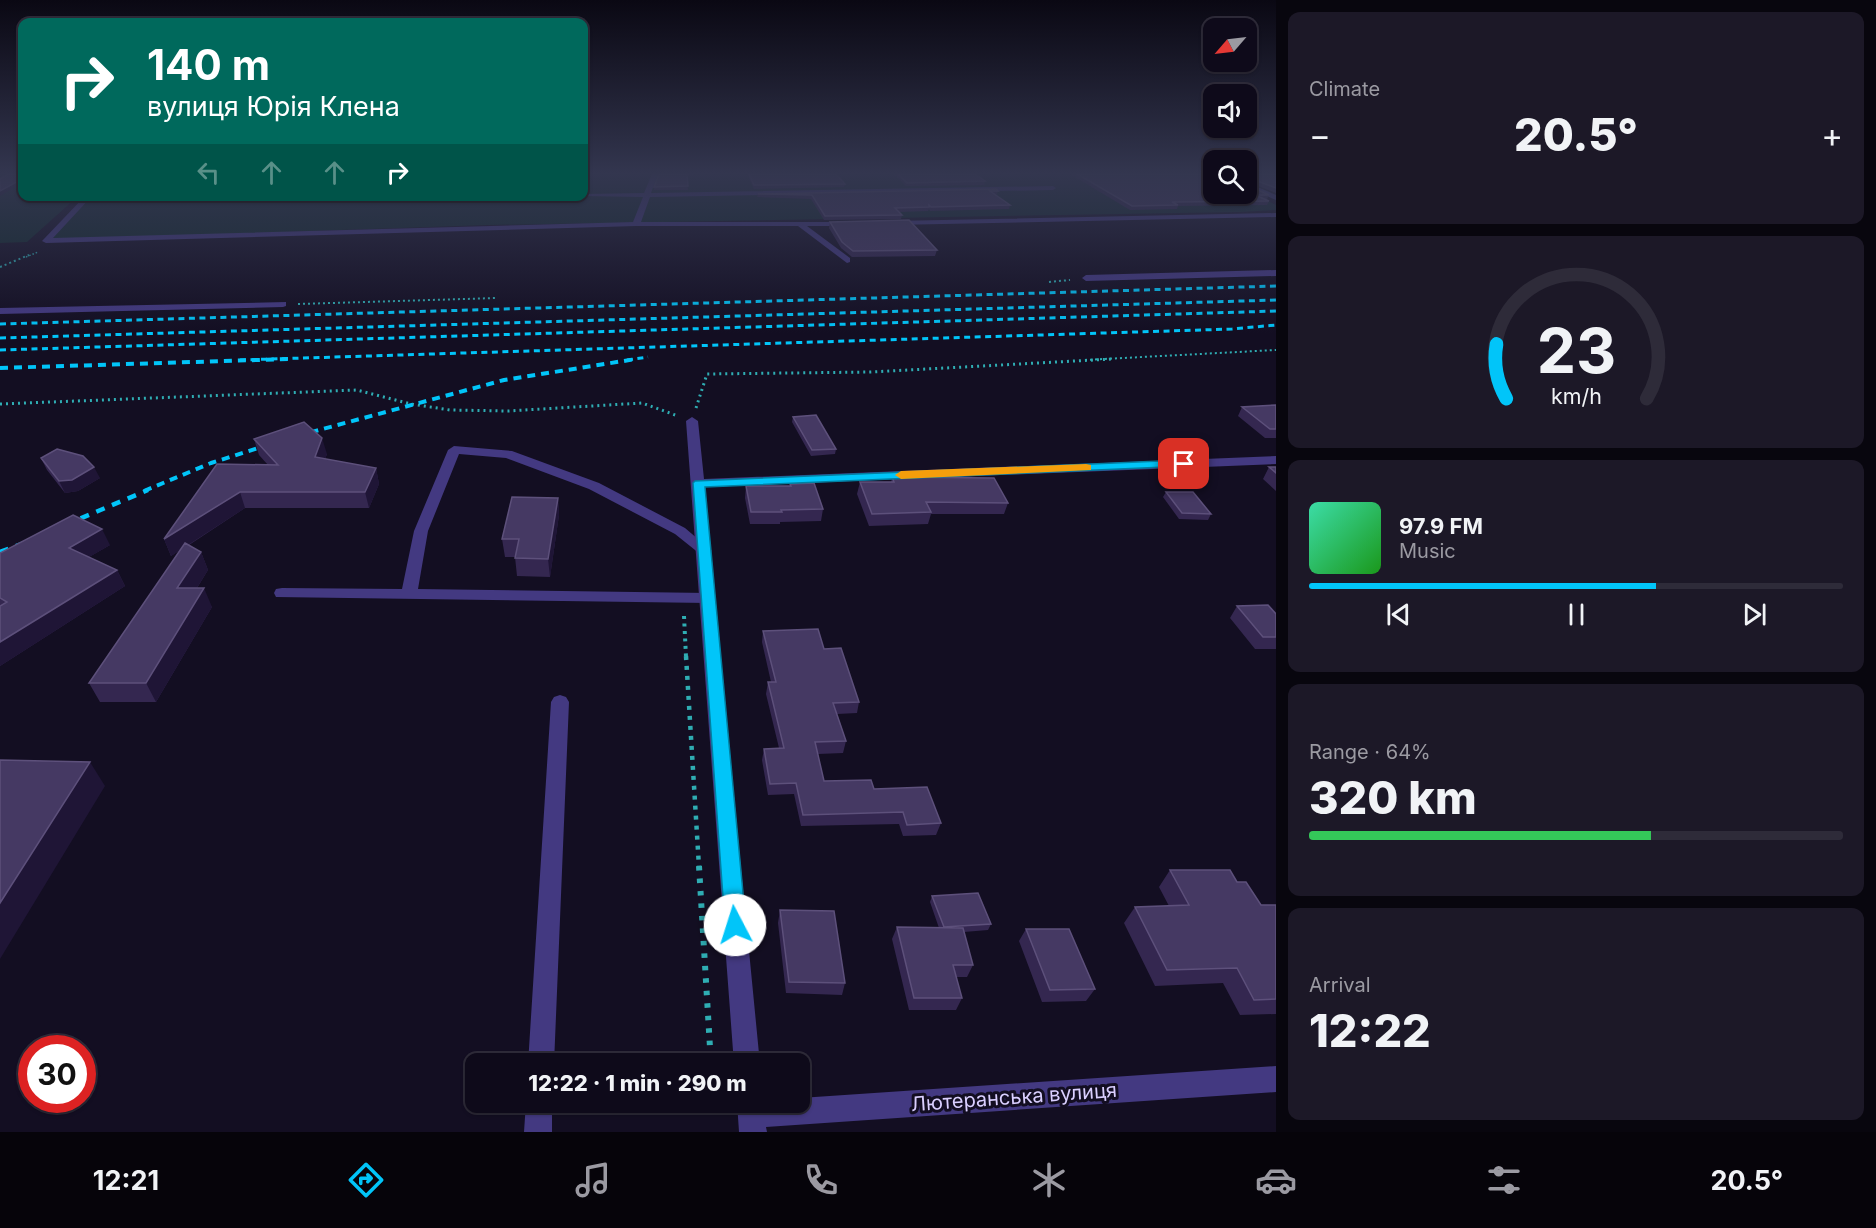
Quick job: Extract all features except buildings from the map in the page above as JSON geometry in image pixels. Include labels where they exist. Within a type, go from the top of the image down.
[{"type":"street","points":[[60,227],[46,241],[546,227]]},
{"type":"street","points":[[803,227],[812,237],[834,247],[847,260]]},
{"type":"street","points":[[1086,278],[1276,273]]},
{"type":"street","points":[[0,311],[283,304]]},
{"type":"street","points":[[692,421],[705,551],[746,1053]]},
{"type":"street","points":[[408,594],[421,531],[454,450],[508,454],[594,486],[680,531],[705,551]]},
{"type":"street","points":[[699,483],[1276,460]]},
{"type":"street","points":[[282,594],[708,598]]},
{"type":"street","points":[[542,1053],[560,702]]},
{"type":"street","name":"Лютеранська вулиця","points":[[752,1117],[1276,1079]]},
{"type":"street","points":[[538,1132],[539,1113]]},
{"type":"path","points":[[0,267],[64,242]]},
{"type":"path","points":[[1049,282],[1086,278]]},
{"type":"path","points":[[283,304],[497,298]]},
{"type":"path","points":[[0,404],[357,390],[411,404],[450,410],[507,411],[642,404],[692,421],[707,374],[871,372],[1276,350]]},
{"type":"path","points":[[683,598],[710,1053]]},
{"type":"green space","points":[[0,227],[44,227],[27,242],[0,243]]},
{"type":"green space","points":[[61,227],[434,227],[48,240]]},
{"type":"railway","points":[[0,324],[1276,286]]},
{"type":"railway","points":[[0,338],[1276,300]]},
{"type":"railway","points":[[0,350],[1276,311]]},
{"type":"railway","points":[[240,360],[1232,329],[1276,325]]},
{"type":"railway","points":[[627,360],[648,357]]},
{"type":"railway","points":[[0,368],[288,359]]},
{"type":"railway","points":[[297,436],[504,380],[636,359]]},
{"type":"railway","points":[[144,491],[211,463],[271,444]]},
{"type":"railway","points":[[65,525],[148,490]]},
{"type":"railway","points":[[0,552],[24,543]]},
{"type":"slow traffic","points":[[901,475],[1086,467]]},
{"type":"route","points":[[735,925],[699,483],[1184,464]]}]
